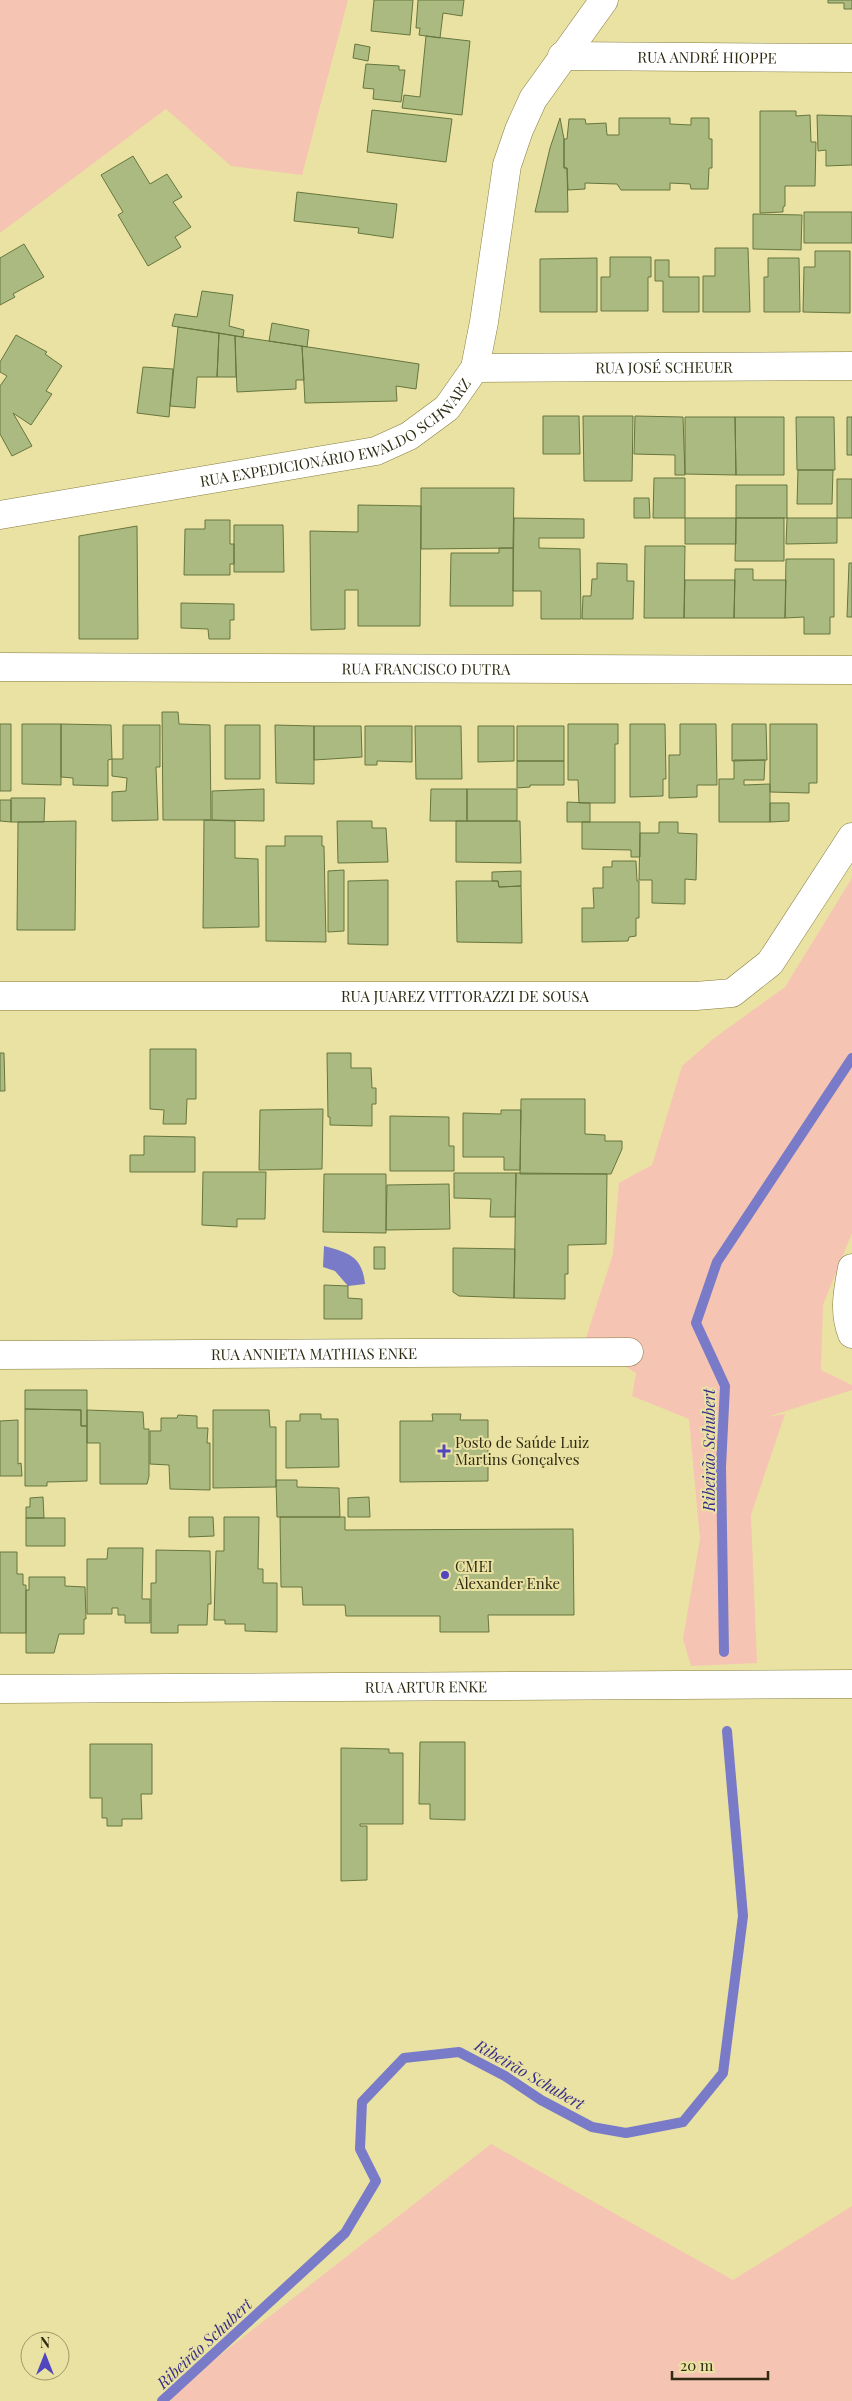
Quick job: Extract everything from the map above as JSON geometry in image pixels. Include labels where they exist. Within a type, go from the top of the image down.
[{"type":"street","name":"RUA EXPEDICIONÁRIO EWALDO SCHWARZ","points":[[0,515],[376,451],[410,436],[447,408],[475,368],[484,322],[507,165],[519,130],[533,99],[604,0]]},
{"type":"street","name":"RUA ANDRÉ HIOPPE","points":[[562,56],[852,58]]},
{"type":"street","name":"RUA JOSÉ SCHEUER","points":[[475,368],[852,366]]},
{"type":"street","name":"RUA FRANCISCO DUTRA","points":[[0,667],[852,670]]},
{"type":"street","name":"RUA JUAREZ VITTORAZZI DE SOUSA","points":[[0,996],[696,996],[732,993],[770,962],[852,837]]},
{"type":"street","points":[[852,1268],[846,1301],[848,1322],[852,1334]]},
{"type":"street","name":"RUA ANNIETA MATHIAS ENKE","points":[[0,1355],[629,1352]]},
{"type":"street","name":"RUA ARTUR ENKE","points":[[0,1690],[852,1684]]},
{"type":"shaded area","points":[[0,0],[348,0],[302,175],[231,166],[166,109],[0,233]]},
{"type":"shaded area","points":[[852,878],[852,1233],[823,1305],[821,1370],[852,1385],[852,1390],[767,1417],[785,1414],[751,1515],[757,1663],[691,1666],[683,1639],[700,1539],[689,1419],[632,1396],[636,1373],[585,1341],[613,1254],[619,1183],[652,1165],[682,1066],[713,1039],[785,987]]},
{"type":"shaded area","points":[[491,2144],[733,2280],[852,2206],[852,2401],[171,2401],[170,2394]]},
{"type":"water","points":[[324,1246],[353,1257],[361,1267],[365,1284],[348,1286],[335,1271],[323,1267]]},
{"type":"building","points":[[374,0],[413,0],[410,35],[371,31]]},
{"type":"building","points":[[418,0],[464,0],[462,16],[443,13],[440,38],[419,35],[420,28],[416,28]]},
{"type":"building","points":[[828,0],[852,0],[852,9],[844,9],[844,3],[828,3]]},
{"type":"building","points":[[426,36],[470,41],[462,115],[402,108],[404,95],[420,97]]},
{"type":"building","points":[[355,44],[370,47],[368,61],[353,58]]},
{"type":"building","points":[[366,64],[399,66],[399,70],[405,70],[401,102],[373,99],[374,89],[363,88]]},
{"type":"building","points":[[372,110],[452,119],[446,162],[367,152]]},
{"type":"building","points":[[760,111],[796,111],[796,116],[810,115],[811,142],[816,142],[815,186],[785,186],[785,206],[783,207],[783,212],[760,213]]},
{"type":"building","points":[[817,115],[852,116],[852,165],[826,166],[826,150],[818,151]]},
{"type":"building","points":[[560,118],[564,139],[564,168],[567,168],[568,212],[535,212],[550,148]]},
{"type":"building","points":[[619,118],[670,118],[670,124],[691,125],[691,118],[709,118],[709,139],[712,139],[712,168],[709,168],[708,189],[691,189],[690,184],[670,183],[670,190],[621,190],[617,184],[585,183],[585,189],[568,190],[567,168],[564,168],[564,139],[567,139],[569,119],[585,119],[586,124],[606,123],[607,135],[619,135]]},
{"type":"building","points":[[133,156],[150,184],[167,174],[182,197],[173,202],[191,227],[175,237],[181,247],[148,266],[118,215],[123,212],[101,175]]},
{"type":"building","points":[[297,192],[397,204],[393,238],[358,233],[359,228],[294,221]]},
{"type":"building","points":[[804,212],[852,212],[852,243],[804,243]]},
{"type":"building","points":[[753,214],[802,215],[801,250],[753,249]]},
{"type":"building","points":[[24,244],[44,277],[13,294],[15,297],[0,305],[0,258]]},
{"type":"building","points":[[715,248],[748,248],[750,312],[703,312],[703,276],[715,276]]},
{"type":"building","points":[[815,251],[850,251],[850,313],[803,312],[804,267],[815,267]]},
{"type":"building","points":[[610,257],[651,257],[651,277],[648,277],[648,311],[601,311],[601,277],[610,277]]},
{"type":"building","points":[[597,258],[597,312],[540,312],[540,259]]},
{"type":"building","points":[[768,258],[799,258],[800,312],[764,312],[764,277],[768,277]]},
{"type":"building","points":[[655,260],[669,260],[669,277],[699,277],[699,312],[663,312],[663,281],[655,281]]},
{"type":"building","points":[[202,291],[233,295],[229,326],[244,330],[243,337],[172,326],[175,314],[197,317]]},
{"type":"building","points":[[272,323],[309,330],[307,347],[269,341]]},
{"type":"building","points":[[178,327],[219,333],[217,377],[197,377],[195,408],[170,406]]},
{"type":"building","points":[[219,333],[235,336],[236,377],[217,377]]},
{"type":"building","points":[[16,335],[47,352],[45,354],[62,366],[46,391],[52,394],[31,425],[13,413],[32,446],[12,456],[0,434],[0,386],[7,376],[0,372],[0,362]]},
{"type":"building","points":[[235,336],[302,346],[304,380],[296,380],[296,389],[237,392]]},
{"type":"building","points":[[302,346],[419,364],[416,389],[396,386],[397,401],[305,403]]},
{"type":"building","points":[[143,367],[173,369],[169,417],[137,413]]},
{"type":"building","points":[[543,416],[579,416],[580,454],[543,454]]},
{"type":"building","points":[[583,416],[633,416],[632,481],[584,481]]},
{"type":"building","points":[[635,416],[683,417],[685,475],[675,475],[675,455],[634,454]]},
{"type":"building","points":[[685,417],[735,417],[736,475],[685,474]]},
{"type":"building","points":[[735,417],[784,417],[784,475],[736,475]]},
{"type":"building","points":[[796,417],[834,417],[835,470],[797,470]]},
{"type":"building","points":[[847,417],[852,417],[852,455],[847,455]]},
{"type":"building","points":[[798,470],[833,470],[832,504],[797,504]]},
{"type":"building","points":[[654,478],[685,478],[685,518],[653,518]]},
{"type":"building","points":[[837,479],[852,479],[852,518],[837,518]]},
{"type":"building","points":[[736,485],[787,485],[787,518],[736,518]]},
{"type":"building","points":[[421,488],[514,488],[513,548],[421,549]]},
{"type":"building","points":[[634,498],[649,498],[650,518],[634,518]]},
{"type":"building","points":[[358,505],[421,506],[420,626],[358,626],[358,590],[345,590],[345,629],[311,630],[310,531],[358,532]]},
{"type":"building","points":[[514,518],[584,519],[584,538],[539,538],[539,548],[580,549],[581,619],[541,619],[541,591],[513,591]]},
{"type":"building","points":[[685,518],[736,518],[736,544],[685,544]]},
{"type":"building","points":[[736,518],[784,518],[784,561],[735,561]]},
{"type":"building","points":[[787,518],[837,518],[837,543],[786,544]]},
{"type":"building","points":[[205,520],[230,520],[230,544],[234,544],[234,564],[230,564],[230,575],[184,575],[185,529],[205,529]]},
{"type":"building","points":[[234,525],[283,525],[284,572],[234,572]]},
{"type":"building","points":[[137,526],[138,639],[79,639],[79,536]]},
{"type":"building","points":[[645,546],[685,546],[684,618],[644,618]]},
{"type":"building","points":[[499,548],[513,548],[513,606],[450,606],[451,553],[499,553]]},
{"type":"building","points":[[786,559],[834,559],[834,617],[830,617],[830,634],[804,634],[804,617],[785,618]]},
{"type":"building","points":[[597,563],[627,564],[627,581],[634,581],[633,619],[582,619],[583,596],[591,596],[592,579],[597,579]]},
{"type":"building","points":[[849,563],[852,563],[852,617],[847,617]]},
{"type":"building","points":[[735,569],[753,569],[753,580],[786,580],[785,618],[734,618]]},
{"type":"building","points":[[685,580],[735,580],[734,618],[684,618]]},
{"type":"building","points":[[181,603],[234,604],[234,620],[230,620],[230,639],[209,639],[208,629],[181,628]]},
{"type":"building","points":[[162,712],[178,712],[179,724],[210,725],[211,820],[163,820]]},
{"type":"building","points":[[0,724],[11,724],[11,791],[0,791]]},
{"type":"building","points":[[22,724],[61,724],[61,785],[22,784]]},
{"type":"building","points":[[61,724],[111,725],[112,759],[108,760],[108,786],[73,785],[73,778],[61,777]]},
{"type":"building","points":[[568,724],[618,724],[618,744],[615,744],[615,803],[579,803],[578,780],[568,780]]},
{"type":"building","points":[[630,724],[665,724],[666,779],[663,779],[663,796],[630,797]]},
{"type":"building","points":[[680,724],[716,724],[717,785],[697,785],[697,797],[669,798],[669,755],[680,755]]},
{"type":"building","points":[[732,724],[766,724],[767,760],[732,761]]},
{"type":"building","points":[[770,724],[817,724],[817,783],[809,783],[809,793],[770,792]]},
{"type":"building","points":[[123,725],[160,725],[160,767],[156,767],[158,820],[112,821],[112,792],[126,791],[127,778],[112,776],[112,759],[123,759]]},
{"type":"building","points":[[225,725],[260,725],[260,779],[225,779]]},
{"type":"building","points":[[275,725],[314,726],[314,784],[276,783]]},
{"type":"building","points":[[314,726],[361,726],[362,757],[314,760]]},
{"type":"building","points":[[365,726],[412,726],[412,762],[377,761],[377,765],[365,765]]},
{"type":"building","points":[[415,726],[461,726],[462,779],[416,779]]},
{"type":"building","points":[[478,726],[514,726],[514,761],[478,762]]},
{"type":"building","points":[[517,726],[564,726],[564,761],[517,761]]},
{"type":"building","points":[[734,760],[765,760],[764,780],[744,780],[744,785],[770,784],[770,822],[719,822],[719,779],[734,779]]},
{"type":"building","points":[[517,761],[564,761],[564,785],[530,785],[530,787],[517,788]]},
{"type":"building","points":[[264,789],[264,821],[212,820],[212,791]]},
{"type":"building","points":[[431,789],[467,789],[467,821],[430,821]]},
{"type":"building","points":[[467,789],[517,789],[517,821],[467,821]]},
{"type":"building","points":[[11,798],[45,798],[44,822],[11,822]]},
{"type":"building","points":[[0,800],[11,800],[11,822],[0,821]]},
{"type":"building","points":[[567,802],[590,803],[590,822],[567,822]]},
{"type":"building","points":[[770,803],[789,803],[789,821],[770,822]]},
{"type":"building","points":[[204,820],[235,821],[235,858],[258,859],[259,927],[203,928]]},
{"type":"building","points":[[76,821],[75,930],[17,930],[18,822]]},
{"type":"building","points":[[337,821],[372,821],[372,828],[386,828],[388,862],[338,863]]},
{"type":"building","points":[[456,821],[520,821],[521,863],[456,862]]},
{"type":"building","points":[[582,822],[640,822],[640,857],[631,857],[631,850],[582,849]]},
{"type":"building","points":[[659,822],[678,822],[678,833],[697,834],[696,880],[685,879],[685,904],[652,903],[652,880],[639,880],[640,833],[659,833]]},
{"type":"building","points":[[285,836],[322,836],[322,846],[324,846],[326,942],[266,941],[266,846],[285,846]]},
{"type":"building","points":[[612,861],[636,861],[637,881],[639,881],[639,918],[636,918],[636,936],[629,937],[628,941],[582,942],[582,908],[594,908],[593,888],[603,888],[603,867],[612,867]]},
{"type":"building","points":[[344,870],[344,931],[328,932],[328,871]]},
{"type":"building","points":[[521,871],[521,886],[499,887],[498,881],[492,881],[492,872]]},
{"type":"building","points":[[388,880],[388,945],[348,944],[348,881]]},
{"type":"building","points":[[456,881],[498,881],[499,887],[521,886],[522,943],[457,942]]},
{"type":"building","points":[[150,1049],[196,1049],[196,1099],[187,1099],[186,1124],[163,1124],[164,1110],[150,1109]]},
{"type":"building","points":[[0,1053],[4,1053],[5,1091],[0,1091]]},
{"type":"building","points":[[327,1053],[351,1053],[351,1068],[371,1068],[372,1088],[376,1088],[376,1104],[372,1104],[372,1126],[330,1125],[330,1117],[328,1117]]},
{"type":"building","points":[[521,1099],[585,1099],[585,1134],[605,1135],[605,1141],[622,1141],[622,1149],[611,1174],[520,1174]]},
{"type":"building","points":[[323,1109],[322,1169],[259,1170],[260,1110]]},
{"type":"building","points":[[501,1110],[521,1110],[520,1170],[504,1170],[504,1157],[463,1157],[463,1113],[501,1114]]},
{"type":"building","points":[[390,1116],[449,1117],[449,1146],[454,1146],[454,1171],[390,1171]]},
{"type":"building","points":[[144,1136],[195,1137],[195,1172],[130,1172],[130,1155],[144,1155]]},
{"type":"building","points":[[203,1172],[266,1172],[265,1219],[237,1219],[237,1227],[202,1225]]},
{"type":"building","points":[[454,1173],[516,1173],[515,1217],[490,1217],[491,1199],[454,1198]]},
{"type":"building","points":[[516,1173],[607,1174],[606,1244],[568,1245],[568,1274],[565,1274],[565,1299],[514,1298]]},
{"type":"building","points":[[324,1174],[386,1174],[386,1233],[323,1232]]},
{"type":"building","points":[[449,1184],[450,1229],[386,1230],[387,1185]]},
{"type":"building","points":[[374,1247],[385,1247],[385,1269],[374,1269]]},
{"type":"building","points":[[453,1248],[515,1249],[514,1298],[459,1296],[453,1292]]},
{"type":"building","points":[[324,1285],[348,1286],[348,1298],[362,1299],[362,1319],[324,1319]]},
{"type":"building","points":[[25,1390],[87,1390],[87,1426],[81,1426],[81,1410],[25,1409]]},
{"type":"building","points":[[25,1409],[81,1410],[81,1426],[87,1426],[87,1481],[47,1482],[47,1486],[25,1486]]},
{"type":"building","points":[[87,1410],[143,1412],[144,1429],[149,1429],[149,1476],[147,1484],[100,1484],[100,1443],[87,1443]]},
{"type":"building","points":[[213,1410],[269,1410],[270,1427],[276,1427],[276,1487],[213,1488]]},
{"type":"building","points":[[300,1414],[321,1414],[321,1419],[338,1419],[339,1467],[286,1468],[286,1421],[300,1421]]},
{"type":"building","name":"Posto de Saúde Luiz Martins Gonçalves","points":[[432,1414],[461,1414],[460,1420],[488,1420],[488,1481],[400,1482],[400,1421],[433,1421]]},
{"type":"building","points":[[178,1415],[197,1416],[197,1428],[208,1428],[207,1443],[210,1443],[210,1490],[170,1489],[169,1465],[150,1464],[150,1431],[161,1431],[161,1418],[177,1418]]},
{"type":"building","points":[[18,1420],[18,1464],[21,1463],[22,1476],[0,1476],[0,1421]]},
{"type":"building","points":[[276,1480],[297,1480],[297,1487],[339,1488],[340,1517],[277,1517]]},
{"type":"building","points":[[43,1497],[44,1518],[26,1518],[26,1507],[30,1507],[30,1498]]},
{"type":"building","points":[[369,1497],[370,1517],[348,1517],[348,1498]]},
{"type":"building","points":[[189,1517],[213,1517],[214,1536],[189,1537]]},
{"type":"building","points":[[224,1517],[259,1517],[258,1569],[263,1569],[263,1583],[277,1583],[277,1632],[245,1631],[245,1624],[225,1624],[225,1620],[214,1620],[216,1551],[224,1551]]},
{"type":"building","points":[[280,1517],[345,1517],[345,1530],[573,1529],[574,1615],[488,1615],[489,1632],[440,1632],[440,1616],[346,1616],[345,1605],[303,1605],[302,1587],[281,1587]]},
{"type":"building","points":[[26,1518],[65,1518],[65,1546],[26,1546]]},
{"type":"building","points":[[108,1548],[143,1548],[142,1599],[150,1599],[150,1623],[125,1623],[125,1615],[118,1615],[118,1608],[112,1608],[112,1614],[87,1614],[87,1559],[107,1559]]},
{"type":"building","points":[[156,1550],[210,1551],[211,1604],[208,1604],[207,1625],[178,1625],[178,1633],[151,1633],[151,1583],[156,1583]]},
{"type":"building","points":[[0,1552],[17,1552],[17,1574],[23,1574],[23,1585],[26,1585],[26,1633],[0,1633]]},
{"type":"building","points":[[29,1577],[65,1577],[65,1586],[85,1587],[86,1619],[84,1619],[84,1634],[59,1634],[54,1653],[26,1653],[26,1590],[29,1590]]},
{"type":"building","points":[[420,1742],[465,1742],[465,1820],[430,1819],[430,1804],[419,1804]]},
{"type":"building","points":[[90,1744],[152,1744],[152,1794],[141,1794],[142,1819],[122,1819],[122,1826],[107,1826],[107,1818],[102,1818],[102,1798],[90,1798]]},
{"type":"building","points":[[341,1748],[389,1749],[389,1753],[403,1753],[403,1824],[360,1824],[360,1826],[367,1826],[367,1880],[341,1881]]},
{"type":"waterway","name":"Ribeirão Schubert","points":[[724,1652],[721,1467],[725,1386],[696,1323],[717,1262],[852,1058]]},
{"type":"waterway","name":"Ribeirão Schubert","points":[[162,2401],[345,2233],[376,2181],[360,2149],[362,2102],[404,2058],[459,2052],[505,2076],[541,2100],[592,2127],[626,2133],[683,2122],[723,2073],[743,1916],[727,1731]]},
{"type":"place","name":"Posto de Saúde Luiz Martins Gonçalves","points":[[444,1451]]},
{"type":"place","name":"CMEI Alexander Enke","points":[[445,1575]]}]
